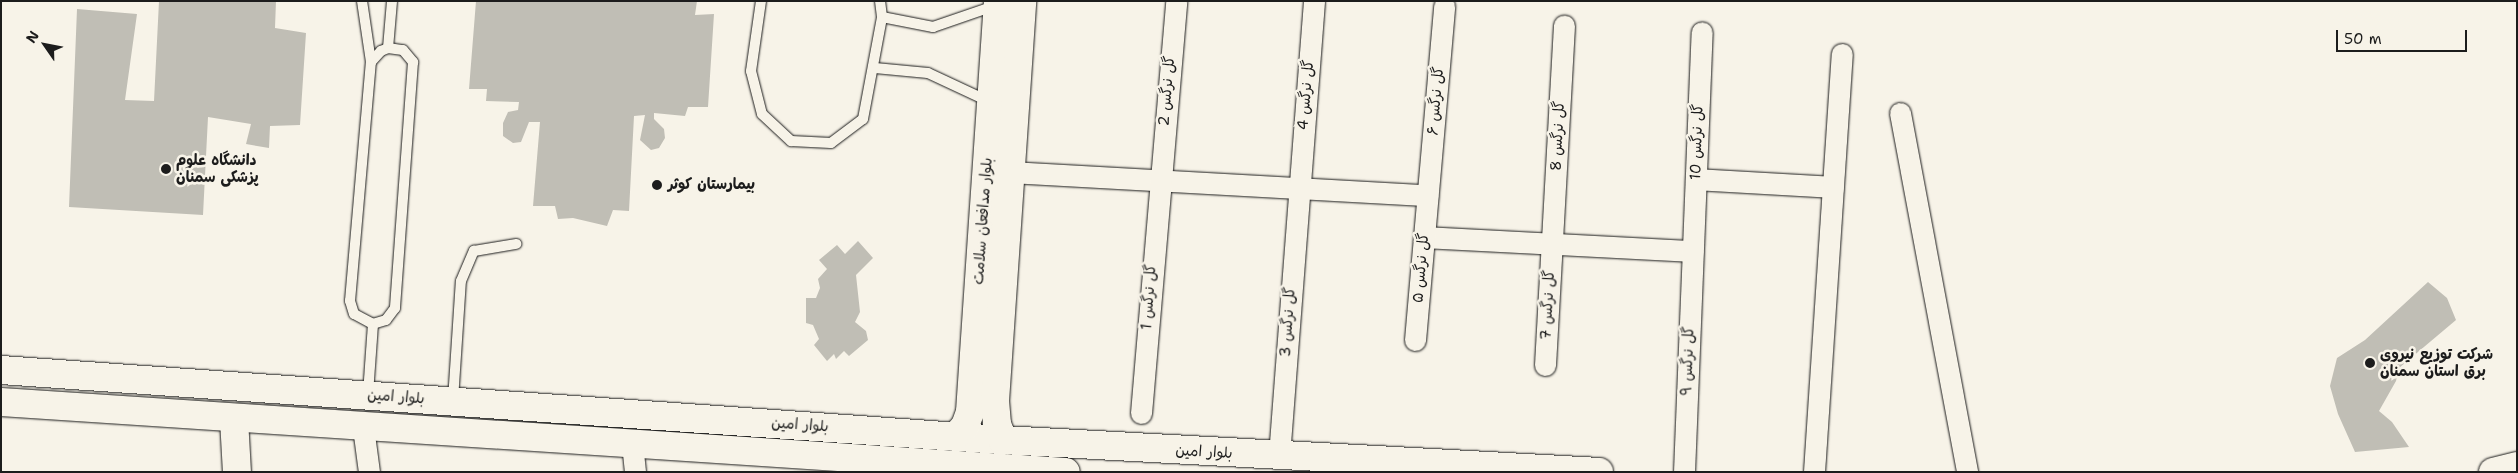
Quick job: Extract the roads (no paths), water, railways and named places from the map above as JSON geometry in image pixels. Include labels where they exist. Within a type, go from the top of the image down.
[{"type":"main road","name":"بلوار مدافعان سلامت","points":[[1003,440],[997,424],[983,400],[991,102],[1006,2]]},
{"type":"main road","name":"بلوار مدافعان سلامت","points":[[955,436],[965,426],[983,400],[1011,172],[1006,2]]},
{"type":"main road","name":"بلوار امین","points":[[1,370],[955,436],[1199,462],[1278,456],[1599,472]]},
{"type":"main road","points":[[95,408],[97,376]]},
{"type":"main road","name":"بلوار امین","points":[[1,402],[234,419],[1066,472]]},
{"type":"main road","points":[[234,419],[237,472]]},
{"type":"main road","points":[[787,453],[789,424]]},
{"type":"main road","points":[[2494,472],[2517,466]]},
{"type":"street","name":"گل نرگس 2","points":[[1158,180],[1176,1]]},
{"type":"street","name":"گل نرگس 4","points":[[1298,188],[1314,1]]},
{"type":"street","name":"گل نرگس ۶","points":[[1427,195],[1444,6]]},
{"type":"street","name":"گل نرگس 8","points":[[1551,246],[1564,26]]},
{"type":"street","name":"گل نرگس 10","points":[[1693,251],[1702,32]]},
{"type":"street","points":[[1814,472],[1842,54]]},
{"type":"street","points":[[1900,112],[1966,472]]},
{"type":"street","points":[[1011,172],[1427,195]]},
{"type":"street","points":[[1696,179],[1834,187]]},
{"type":"street","name":"گل نرگس 1","points":[[1141,414],[1158,180]]},
{"type":"street","name":"گل نرگس 3","points":[[1278,456],[1298,188]]},
{"type":"street","name":"گل نرگس ۵","points":[[1415,340],[1427,195]]},
{"type":"street","points":[[1424,237],[1551,246],[1693,251]]},
{"type":"street","name":"گل نرگس 7","points":[[1545,365],[1551,246]]},
{"type":"street","name":"گل نرگس ۹","points":[[1684,472],[1693,251]]},
{"type":"street","points":[[363,427],[369,472]]},
{"type":"street","points":[[632,443],[635,472]]},
{"type":"lane","points":[[362,1],[371,62],[350,300],[354,314],[373,324],[386,320],[395,308],[413,62],[403,50],[388,48],[381,50],[371,62]]},
{"type":"lane","points":[[388,48],[392,1]]},
{"type":"lane","points":[[762,1],[751,71],[762,114],[791,141],[831,143],[863,119],[875,68],[882,18],[880,1]]},
{"type":"lane","points":[[882,18],[933,27],[1006,2]]},
{"type":"lane","points":[[875,68],[928,73],[991,102]]},
{"type":"lane","points":[[453,401],[461,281],[474,251],[516,244]]},
{"type":"lane","points":[[368,395],[373,324]]},
{"type":"place","name":"دانشگاه علوم پزشکی سمنان","points":[[166,169]]},
{"type":"place","name":"بیمارستان کوثر","points":[[657,185]]},
{"type":"place","name":"شرکت توزیع نیروی برق استان سمنان","points":[[2370,363]]}]
